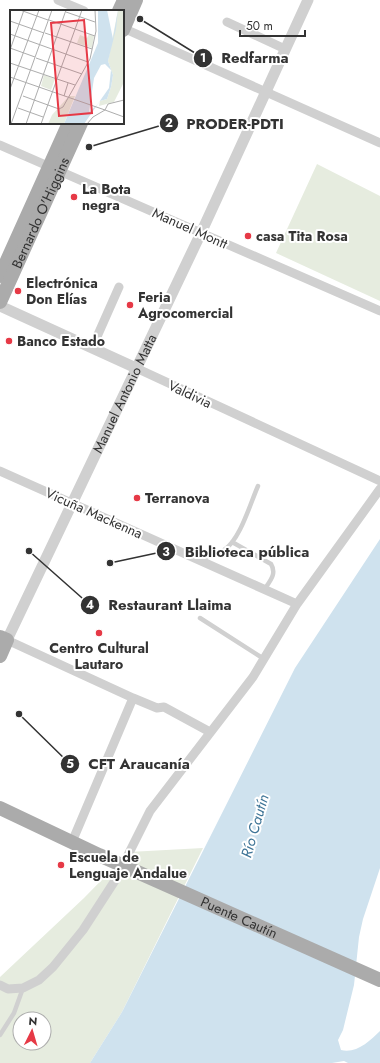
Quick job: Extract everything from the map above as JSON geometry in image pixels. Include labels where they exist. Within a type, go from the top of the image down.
[{"type":"main road","points":[[119,10],[124,0]]},
{"type":"main road","points":[[124,27],[136,0]]},
{"type":"main road","name":"Bernardo O'Higgins","points":[[0,302],[55,169],[69,124]]},
{"type":"main road","name":"Bernardo O'Higgins","points":[[0,276],[55,169],[80,124]]},
{"type":"main road","name":"Manuel Antonio Matta","points":[[0,656],[4,639]]},
{"type":"main road","name":"Puente Cautín","points":[[0,808],[72,842],[380,980]]},
{"type":"street","points":[[58,0],[82,10]]},
{"type":"street","name":"Manuel Antonio Matta","points":[[4,639],[72,503],[201,233],[308,0]]},
{"type":"street","points":[[227,22],[285,49]]},
{"type":"street","points":[[124,29],[266,91],[380,143]]},
{"type":"street","name":"Manuel Montt","points":[[0,145],[380,311]]},
{"type":"street","points":[[92,348],[119,287]]},
{"type":"street","name":"Valdivia","points":[[0,306],[380,482]]},
{"type":"street","name":"Vicuña Mackenna","points":[[0,471],[297,604]]},
{"type":"street","points":[[0,985],[8,989],[22,988],[39,980],[83,930],[116,879],[150,811],[253,677],[297,604],[380,489]]},
{"type":"street","points":[[4,639],[156,708],[164,707],[210,732]]},
{"type":"street","points":[[72,842],[133,698]]},
{"type":"lane","points":[[198,560],[220,552],[232,542],[258,486]]},
{"type":"lane","points":[[232,542],[271,564],[274,570],[273,576],[264,590]]},
{"type":"lane","points":[[200,618],[264,659]]},
{"type":"lane","points":[[0,1035],[14,1013],[22,988]]},
{"type":"shaded area","points":[[317,164],[380,196],[380,301],[276,253]]},
{"type":"shaded area","points":[[203,848],[122,1012],[90,1063],[0,1063],[0,977],[84,898],[129,852]]},
{"type":"water","name":"Río Cautín","points":[[380,539],[380,868],[363,919],[359,937],[354,985],[343,1030],[338,1040],[341,1050],[352,1050],[362,1046],[380,1031],[380,1063],[348,1063],[344,1061],[332,1063],[90,1063],[122,1012],[295,668]]},
{"type":"place","name":"Redfarma","points":[[140,19]]},
{"type":"place","name":"PRODER-PDTI","points":[[89,147]]},
{"type":"place","name":"La Bota negra","points":[[74,197]]},
{"type":"place","name":"casa Tita Rosa","points":[[248,236]]},
{"type":"place","name":"Electrónica Don Elías","points":[[18,291]]},
{"type":"place","name":"Feria Agrocomercial","points":[[130,305]]},
{"type":"place","name":"Banco Estado","points":[[9,341]]},
{"type":"place","name":"Terranova","points":[[137,498]]},
{"type":"place","name":"Restaurant Llaima","points":[[29,551]]},
{"type":"place","name":"Biblioteca pública","points":[[110,563]]},
{"type":"place","name":"Centro Cultural Lautaro","points":[[99,633]]},
{"type":"place","name":"CFT Araucanía","points":[[19,714]]},
{"type":"place","name":"Escuela de Lenguaje Andalue","points":[[61,865]]}]
